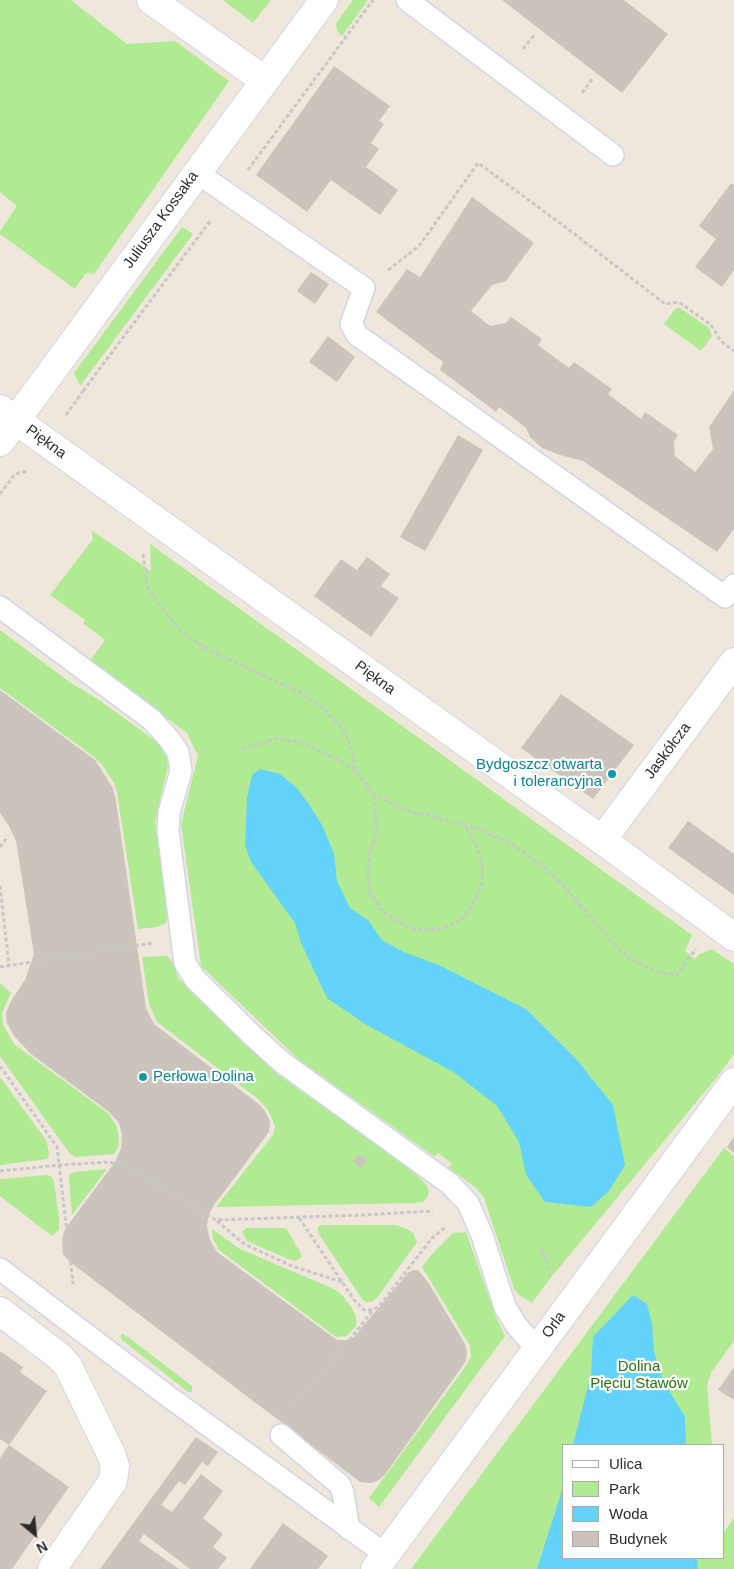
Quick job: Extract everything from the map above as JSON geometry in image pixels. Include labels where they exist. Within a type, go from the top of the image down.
[{"type":"street","points":[[151,0],[264,80]]},
{"type":"street","name":"Juliusza Kossaka","points":[[5,423],[324,0]]},
{"type":"street","name":"Piękna","points":[[5,423],[602,840],[734,937]]},
{"type":"street","name":"Jaskółcza","points":[[602,840],[734,662]]},
{"type":"street","name":"Orla","points":[[380,1562],[734,1082]]},
{"type":"street","points":[[0,1311],[60,1357],[68,1366],[112,1456],[114,1466],[113,1481],[52,1569]]},
{"type":"lane","points":[[407,0],[613,155]]},
{"type":"lane","points":[[196,172],[364,288],[351,324],[357,335],[731,595]]},
{"type":"lane","points":[[0,607],[152,720],[178,752],[181,771],[169,813],[168,832],[185,963],[195,979],[254,1037],[284,1063],[450,1184],[468,1203],[482,1235],[505,1307],[516,1324],[537,1348]]},
{"type":"lane","points":[[0,1269],[165,1394],[349,1529],[380,1562]]},
{"type":"lane","points":[[281,1435],[340,1485],[349,1529]]},
{"type":"path","points":[[83,391],[373,0]]},
{"type":"path","points":[[364,288],[419,246],[478,163],[665,304],[679,302],[711,325],[721,341],[734,351]]},
{"type":"path","points":[[0,494],[15,474],[33,470]]},
{"type":"path","points":[[143,552],[147,584],[154,598],[180,630],[203,648],[299,692],[322,708],[344,730],[356,771]]},
{"type":"path","points":[[243,749],[278,738],[305,744],[335,758],[356,771],[374,794],[413,813],[425,814],[478,829],[513,845],[539,863],[562,884],[611,941],[628,957],[640,964],[662,973],[677,975],[701,942]]},
{"type":"path","points":[[374,794],[377,832],[369,855],[369,890],[382,912],[417,930],[441,930],[461,920],[472,906],[482,884],[483,869],[478,849],[465,825]]},
{"type":"path","points":[[0,847],[8,836]]},
{"type":"path","points":[[0,886],[9,966]]},
{"type":"path","points":[[0,967],[181,938]]},
{"type":"path","points":[[0,1066],[57,1147],[73,1284],[80,1290]]},
{"type":"path","points":[[0,1171],[60,1164],[109,1162],[126,1166],[216,1220],[244,1244],[292,1266],[343,1283]]},
{"type":"path","points":[[216,1220],[363,1216],[471,1208]]},
{"type":"path","points":[[286,1408],[328,1367],[373,1310],[380,1305],[432,1238],[471,1208]]},
{"type":"path","points":[[299,1218],[355,1300],[364,1310],[373,1310]]},
{"type":"green space","points":[[0,0],[71,0],[127,44],[175,41],[229,81],[94,274],[86,273],[75,289],[0,234],[0,231],[17,206],[0,192]]},
{"type":"green space","points":[[223,0],[271,0],[253,23]]},
{"type":"green space","points":[[353,0],[368,0],[342,36],[337,31],[336,23]]},
{"type":"green space","points":[[182,227],[193,234],[80,386],[74,373]]},
{"type":"green space","points":[[676,308],[680,308],[709,328],[712,336],[701,351],[664,324]]},
{"type":"green space","points":[[91,530],[151,571],[150,544],[692,935],[685,951],[695,959],[698,955],[712,949],[734,964],[734,1054],[532,1303],[519,1295],[514,1289],[484,1198],[477,1189],[448,1167],[452,1164],[438,1153],[435,1157],[298,1059],[201,966],[181,824],[198,756],[187,733],[90,661],[105,640],[83,623],[85,620],[50,595],[93,539]]},
{"type":"green space","points":[[0,630],[71,683],[99,700],[157,742],[165,753],[168,766],[155,822],[167,902],[168,917],[166,923],[156,927],[138,929],[117,793],[114,783],[102,765],[94,757],[0,688]]},
{"type":"green space","points":[[167,956],[174,964],[178,978],[277,1074],[410,1169],[426,1184],[429,1192],[427,1198],[423,1202],[414,1203],[216,1207],[273,1135],[275,1126],[268,1110],[258,1099],[157,1022],[149,1004],[142,957]]},
{"type":"green space","points":[[0,983],[11,993],[2,1013],[3,1025],[15,1045],[108,1113],[116,1125],[119,1137],[118,1147],[114,1154],[76,1157],[70,1154],[0,1056]]},
{"type":"green space","points":[[0,1077],[46,1140],[49,1152],[48,1159],[0,1165]]},
{"type":"green space","name":"Dolina Pięciu Stawów","points":[[724,1148],[734,1156],[734,1341],[711,1373],[707,1386],[712,1444],[562,1444],[562,1559],[724,1559],[724,1532],[734,1518],[734,1569],[411,1569]]},
{"type":"green space","points":[[107,1169],[72,1215],[70,1174]]},
{"type":"green space","points":[[46,1175],[52,1177],[54,1182],[59,1218],[59,1230],[52,1236],[0,1196],[0,1179]]},
{"type":"green space","points":[[396,1225],[413,1233],[417,1242],[377,1298],[371,1302],[366,1302],[362,1299],[320,1236],[317,1230],[319,1226]]},
{"type":"green space","points":[[246,1228],[286,1228],[301,1254],[301,1258],[294,1261],[247,1241],[242,1232]]},
{"type":"green space","points":[[212,1229],[240,1249],[334,1289],[343,1296],[351,1307],[356,1316],[356,1326],[347,1336],[336,1337],[219,1250],[213,1239]]},
{"type":"green space","points":[[466,1232],[496,1317],[505,1336],[379,1507],[369,1498],[471,1357],[470,1346],[422,1267],[453,1233]]},
{"type":"green space","points":[[121,1334],[128,1337],[192,1386],[192,1392],[188,1392],[121,1339]]},
{"type":"water","points":[[260,769],[280,774],[296,787],[308,803],[322,825],[334,854],[337,881],[350,908],[369,921],[382,940],[404,952],[441,966],[526,1009],[577,1060],[613,1105],[625,1165],[609,1191],[591,1207],[545,1202],[526,1175],[519,1142],[497,1106],[455,1073],[365,1024],[327,998],[301,943],[295,923],[251,862],[245,845],[247,798],[252,775]]},
{"type":"water","points":[[633,1295],[647,1304],[652,1324],[654,1352],[664,1382],[685,1417],[686,1444],[573,1444],[591,1374],[593,1337]]},
{"type":"water","points":[[562,1490],[562,1559],[697,1559],[698,1569],[537,1569]]},
{"type":"building","points":[[502,0],[624,0],[668,34],[622,93]]},
{"type":"building","points":[[334,66],[390,106],[379,121],[384,124],[371,143],[379,149],[366,167],[398,190],[380,215],[331,180],[307,212],[256,175]]},
{"type":"building","points":[[731,183],[734,185],[734,270],[722,287],[695,267],[716,239],[699,226]]},
{"type":"building","points":[[472,197],[534,243],[506,281],[492,285],[471,311],[490,326],[506,323],[511,317],[542,339],[538,345],[569,368],[574,362],[612,389],[608,394],[641,419],[645,412],[678,435],[674,441],[675,456],[695,472],[713,449],[709,427],[734,390],[734,529],[717,552],[583,461],[542,448],[530,437],[526,428],[499,407],[496,412],[440,370],[443,362],[376,312],[407,269],[420,277]]},
{"type":"building","points":[[311,272],[329,284],[315,304],[297,291]]},
{"type":"building","points":[[328,336],[355,357],[337,382],[309,362]]},
{"type":"building","points":[[458,435],[483,450],[425,551],[400,537]]},
{"type":"building","points":[[367,557],[390,574],[381,586],[399,598],[371,637],[314,596],[341,559],[357,570]]},
{"type":"building","name":"Perłowa Dolina","points":[[0,690],[95,760],[113,788],[146,1008],[154,1024],[260,1105],[270,1121],[269,1132],[214,1205],[208,1216],[207,1227],[210,1240],[217,1252],[337,1340],[353,1338],[408,1273],[418,1270],[428,1282],[465,1344],[467,1352],[466,1361],[384,1476],[377,1481],[371,1483],[360,1482],[70,1262],[63,1254],[62,1239],[65,1229],[115,1162],[121,1149],[122,1135],[119,1123],[109,1112],[31,1054],[14,1036],[7,1023],[6,1013],[11,1001],[25,980],[34,954],[16,841],[0,813]]},
{"type":"building","points":[[561,694],[634,745],[593,799],[521,748]]},
{"type":"building","points":[[688,821],[734,854],[734,895],[668,848]]},
{"type":"building","points":[[734,1137],[734,1153],[727,1147]]},
{"type":"building","points":[[359,1154],[367,1160],[362,1168],[353,1162]]},
{"type":"building","points":[[0,1351],[23,1367],[20,1372],[47,1391],[9,1445],[0,1439]]},
{"type":"building","points":[[734,1367],[734,1400],[718,1390]]},
{"type":"building","points":[[196,1437],[218,1452],[208,1466],[202,1462],[185,1485],[179,1481],[161,1505],[172,1512],[201,1474],[223,1491],[203,1518],[223,1534],[213,1547],[227,1558],[218,1569],[190,1569],[144,1534],[139,1541],[179,1569],[100,1569]]},
{"type":"building","points":[[9,1445],[69,1487],[12,1569],[0,1569],[0,1458]]},
{"type":"building","points":[[283,1523],[328,1556],[318,1569],[250,1569]]},
{"type":"place","name":"Bydgoszcz otwarta i tolerancyjna","points":[[612,774]]},
{"type":"place","name":"Perłowa Dolina","points":[[143,1077]]}]
